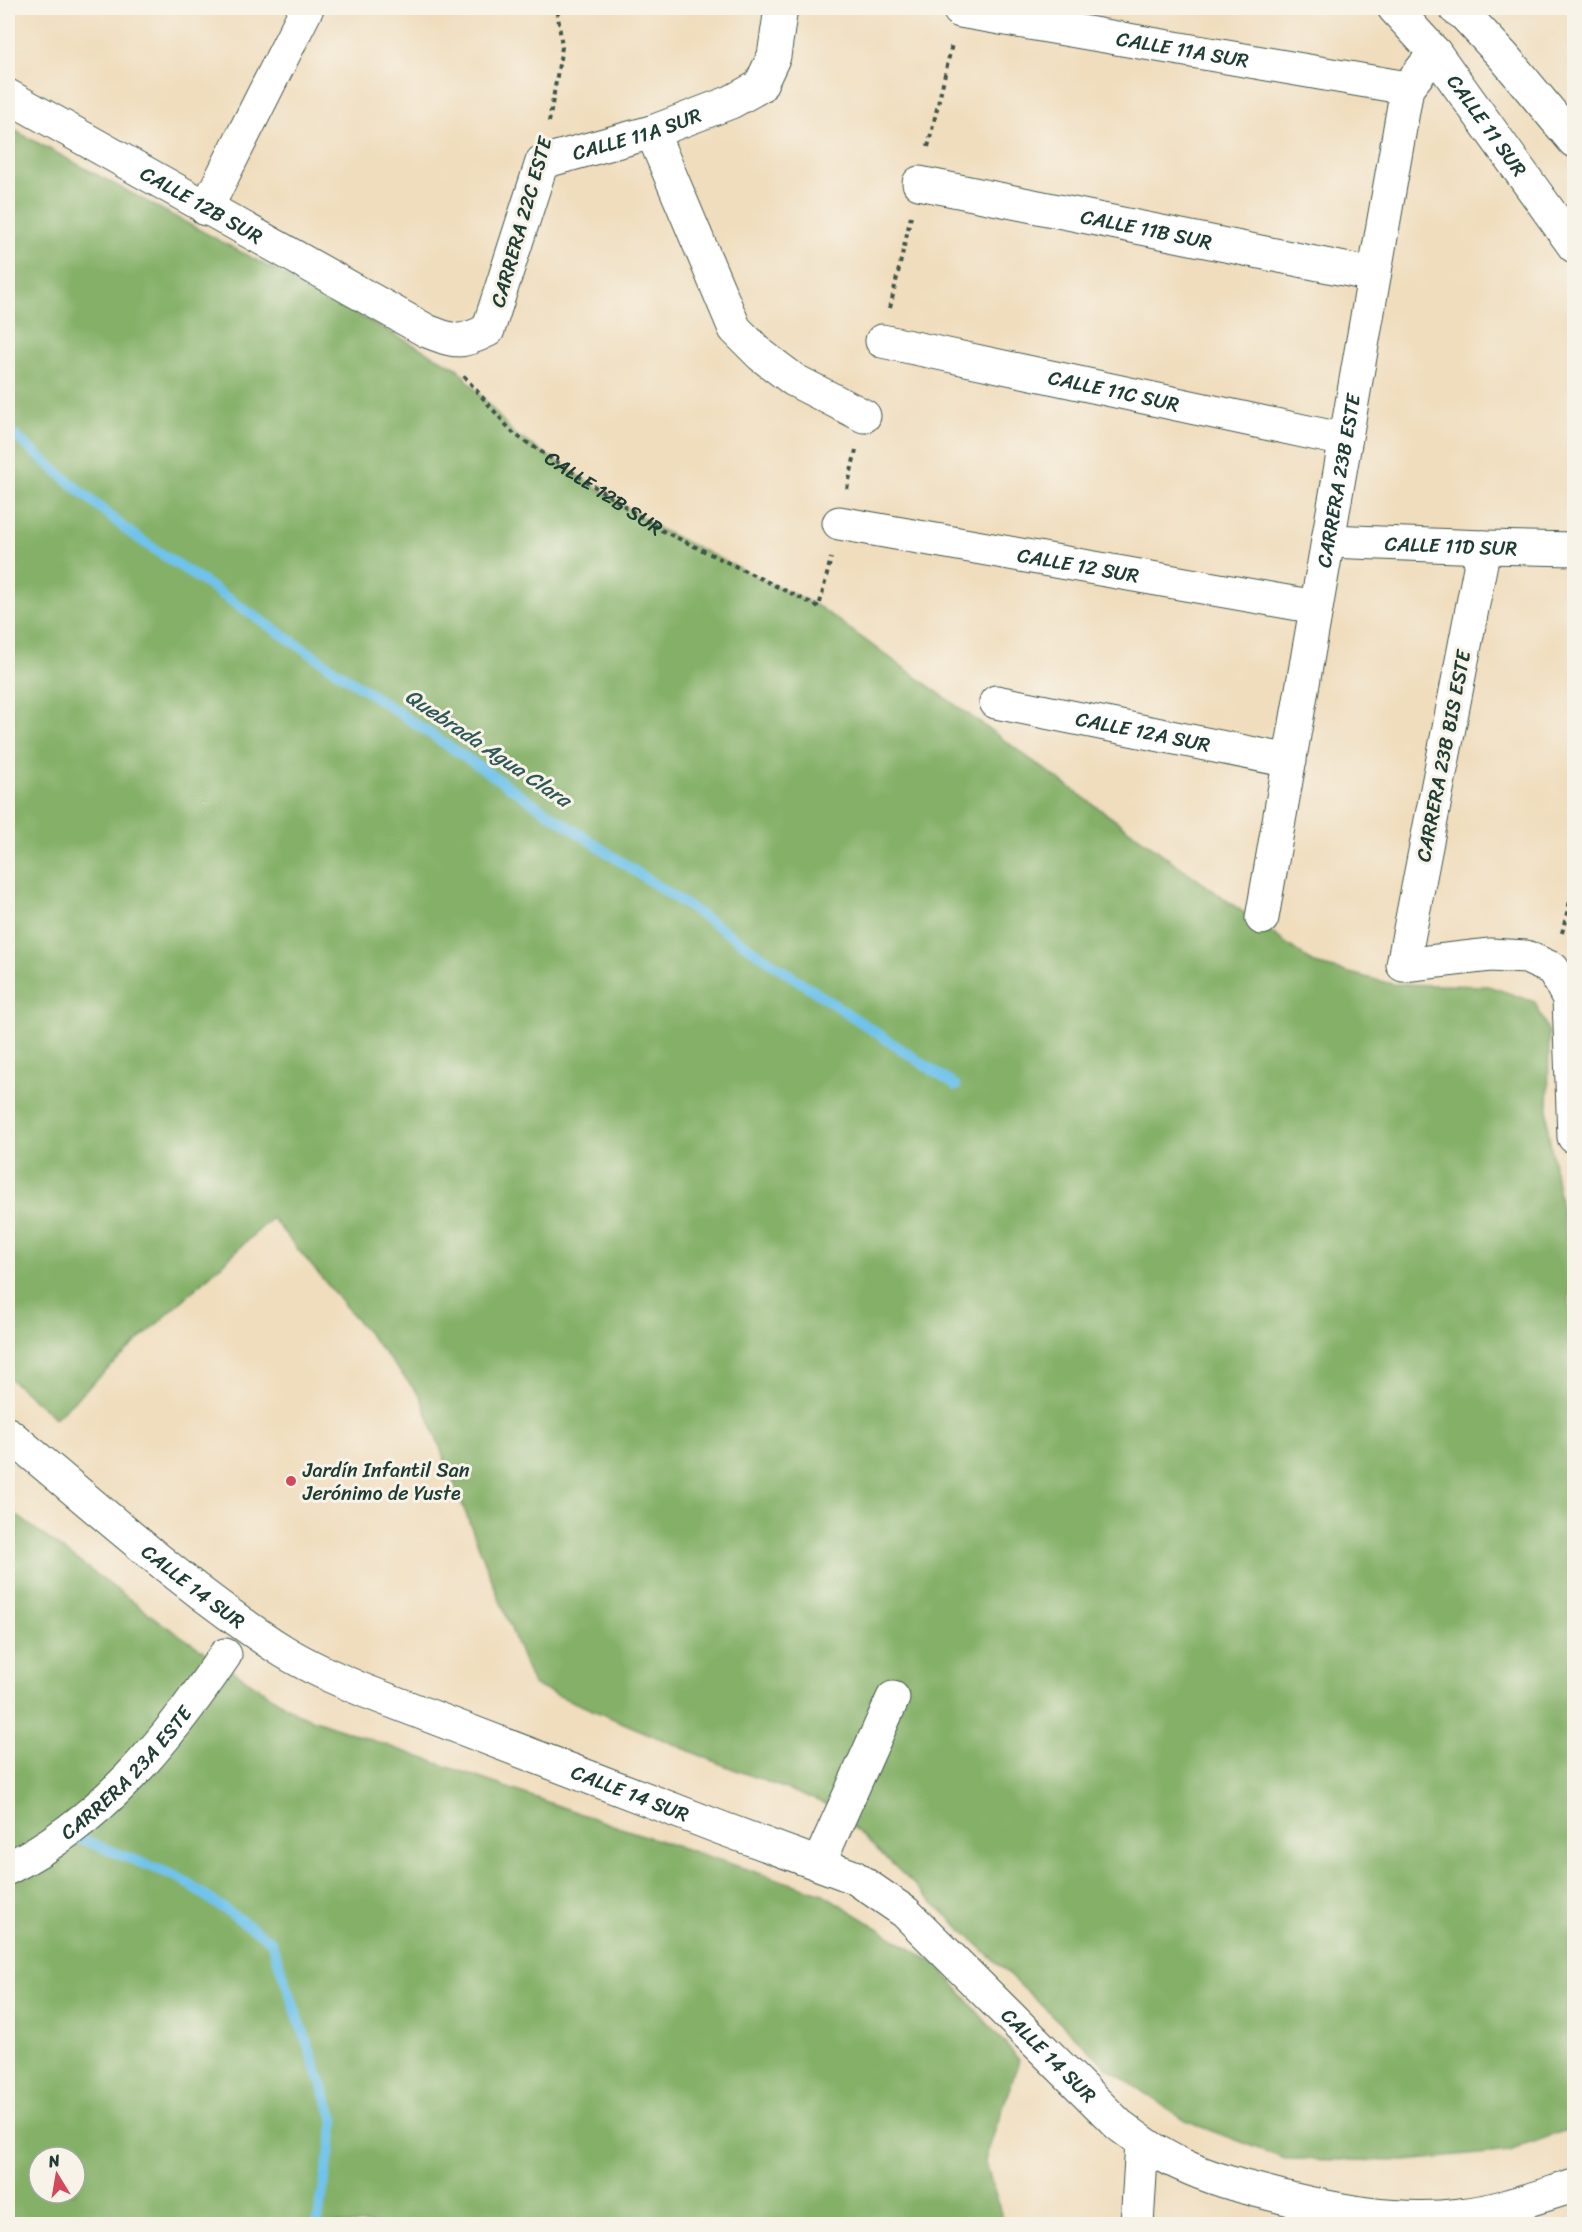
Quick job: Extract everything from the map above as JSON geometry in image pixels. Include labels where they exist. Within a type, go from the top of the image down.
[{"type":"street","points":[[206,209],[307,8]]},
{"type":"street","name":"CALLE 11A SUR","points":[[542,162],[652,132],[731,102],[760,86],[774,56],[781,8]]},
{"type":"street","name":"CALLE 11 SUR","points":[[1394,8],[1435,53],[1575,246]]},
{"type":"street","points":[[1455,8],[1464,14],[1572,130]]},
{"type":"street","name":"CALLE 11A SUR","points":[[960,11],[1407,88]]},
{"type":"street","name":"CARRERA 23B ESTE","points":[[1262,918],[1407,88],[1435,53]]},
{"type":"street","name":"CALLE 12B SUR","points":[[8,96],[427,331],[454,341],[472,338],[488,330]]},
{"type":"street","points":[[652,132],[735,329],[761,355],[794,380],[864,417]]},
{"type":"street","name":"CARRERA 22C ESTE","points":[[488,330],[542,162]]},
{"type":"street","name":"CALLE 11B SUR","points":[[919,183],[1374,275]]},
{"type":"street","name":"CALLE 11C SUR","points":[[882,341],[1345,440]]},
{"type":"street","name":"CALLE 12 SUR","points":[[839,523],[1317,607]]},
{"type":"street","name":"CALLE 11D SUR","points":[[1328,541],[1484,548],[1575,549]]},
{"type":"street","name":"CARRERA 23B BIS ESTE","points":[[1484,548],[1403,965],[1490,955],[1526,957],[1552,969]]},
{"type":"street","name":"CALLE 12A SUR","points":[[996,702],[1290,761]]},
{"type":"street","points":[[1552,969],[1569,999],[1575,1137]]},
{"type":"street","name":"CALLE 14 SUR","points":[[8,1434],[177,1574],[274,1645],[321,1672],[699,1820],[854,1877],[905,1912],[1099,2107],[1142,2142],[1180,2164],[1227,2183],[1304,2203],[1384,2219],[1461,2215],[1501,2208],[1575,2186]]},
{"type":"street","name":"CARRERA 23A ESTE","points":[[8,1868],[46,1847],[124,1782],[173,1729],[225,1655]]},
{"type":"street","points":[[819,1863],[893,1698]]},
{"type":"street","points":[[1137,2224],[1142,2142]]},
{"type":"path","name":"CARRERA 22C ESTE","points":[[542,162],[562,47],[557,8]]},
{"type":"path","name":"CALLE 12B SUR","points":[[427,331],[514,434],[661,530],[819,607]]},
{"type":"path","points":[[1552,969],[1575,885]]},
{"type":"green space","points":[[8,127],[457,368],[514,434],[661,530],[819,607],[1315,964],[1392,984],[1488,986],[1535,1002],[1549,1033],[1548,1131],[1570,1260],[1569,1341],[1574,1361],[1574,2127],[1510,2151],[1405,2161],[1285,2159],[1186,2121],[1109,2069],[831,1806],[723,1765],[533,1685],[420,1396],[272,1218],[55,1418],[8,1377]]},
{"type":"green space","points":[[8,1509],[163,1624],[298,1714],[621,1828],[823,1894],[936,1964],[1019,2060],[985,2160],[1004,2224],[8,2224]]},
{"type":"waterway","name":"Quebrada Agua Clara","points":[[8,430],[129,532],[956,1086]]},
{"type":"waterway","points":[[70,1835],[178,1877],[271,1941],[335,2122],[317,2224]]},
{"type":"place","name":"Jardín Infantil San Jerónimo de Yuste","points":[[291,1481]]}]
